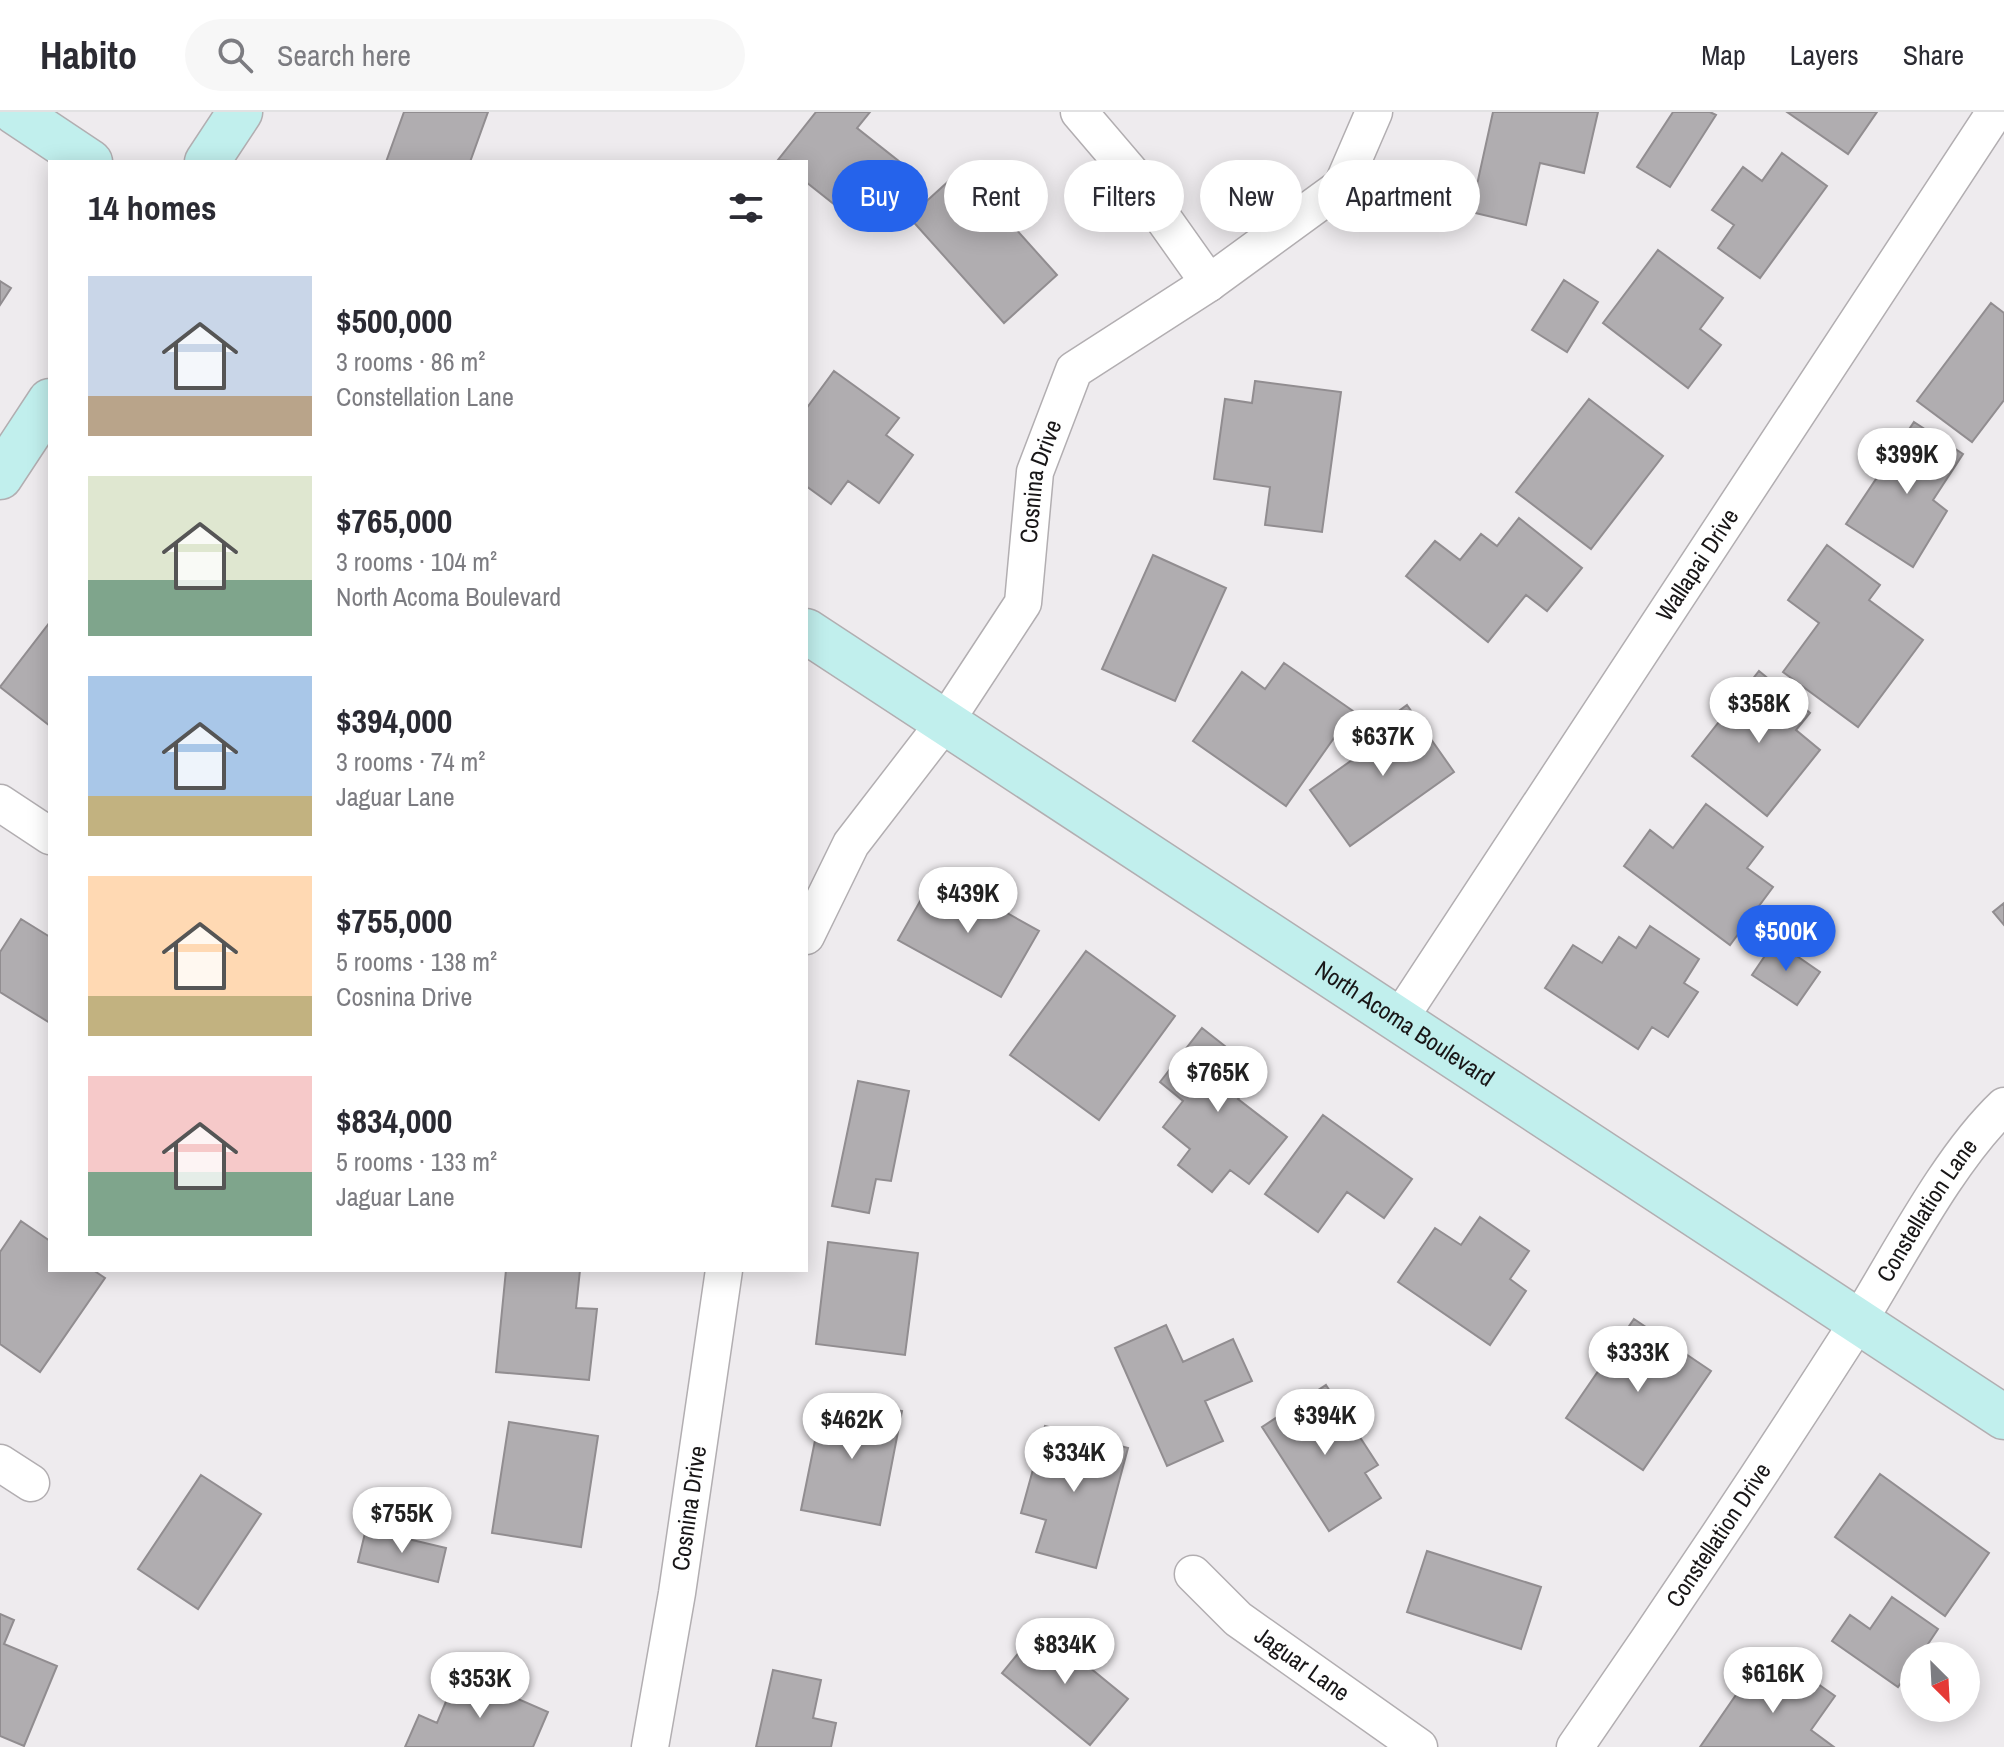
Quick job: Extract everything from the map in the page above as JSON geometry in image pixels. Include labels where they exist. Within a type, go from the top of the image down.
[{"type":"main road","points":[[15,112],[87,160]]},
{"type":"main road","points":[[208,160],[240,112]]},
{"type":"main road","points":[[0,477],[48,404]]},
{"type":"main road","name":"North Acoma Boulevard","points":[[808,632],[2004,1417]]},
{"type":"street","points":[[1079,112],[1131,173],[1209,283]]},
{"type":"street","name":"Cosnina Drive","points":[[808,932],[851,844],[945,722],[1023,603],[1035,472],[1074,370],[1209,283],[1342,186],[1374,112]]},
{"type":"street","name":"Wallapai Drive","points":[[1400,1018],[1995,112]]},
{"type":"street","points":[[0,803],[48,835]]},
{"type":"street","name":"Constellation Lane","points":[[1858,1321],[1971,1145],[2004,1106]]},
{"type":"street","name":"Cosnina Drive","points":[[650,1747],[677,1593],[724,1272]]},
{"type":"street","name":"Constellation Drive","points":[[1575,1747],[1693,1576],[1858,1321]]},
{"type":"street","points":[[0,1463],[31,1483]]},
{"type":"street","name":"Jaguar Lane","points":[[1193,1574],[1238,1619],[1419,1747]]},
{"type":"building","points":[[404,112],[488,112],[471,160],[387,160]]},
{"type":"building","points":[[816,112],[870,112],[857,128],[897,160],[832,160],[832,203],[808,184],[808,160],[778,160]]},
{"type":"building","points":[[1493,112],[1598,112],[1584,173],[1540,163],[1526,225],[1480,214],[1480,171]]},
{"type":"building","points":[[1673,112],[1710,112],[1716,115],[1670,187],[1637,167]]},
{"type":"building","points":[[1787,112],[1877,112],[1848,154]]},
{"type":"building","points":[[1782,153],[1827,186],[1760,278],[1718,248],[1734,225],[1712,210],[1743,167],[1762,181]]},
{"type":"building","points":[[944,185],[944,232],[1018,232],[1057,275],[1004,323],[922,232],[928,232],[928,200]]},
{"type":"building","points":[[1658,250],[1723,298],[1700,329],[1721,345],[1688,388],[1603,323]]},
{"type":"building","points":[[1564,280],[1598,302],[1567,352],[1532,330]]},
{"type":"building","points":[[0,281],[11,288],[0,305]]},
{"type":"building","points":[[1991,303],[2004,313],[2004,400],[1972,442],[1917,401]]},
{"type":"building","points":[[834,371],[899,418],[886,435],[913,455],[879,503],[848,481],[831,504],[808,487],[808,406]]},
{"type":"building","points":[[1255,381],[1341,392],[1322,532],[1265,525],[1270,487],[1214,479],[1225,399],[1252,403]]},
{"type":"building","points":[[1589,399],[1663,456],[1591,549],[1516,492]]},
{"type":"building","points":[[1914,422],[1963,454],[1933,500],[1947,511],[1913,567],[1846,524]]},
{"type":"building","points":[[1519,518],[1582,568],[1547,611],[1526,595],[1488,642],[1406,576],[1435,541],[1460,560],[1481,534],[1497,546]]},
{"type":"building","points":[[1827,545],[1880,585],[1869,600],[1923,640],[1858,727],[1783,672],[1819,623],[1788,600]]},
{"type":"building","points":[[1153,555],[1226,588],[1175,701],[1102,669]]},
{"type":"building","points":[[48,625],[48,724],[0,687]]},
{"type":"building","points":[[1284,663],[1353,711],[1286,806],[1193,741],[1242,672],[1265,689]]},
{"type":"building","points":[[1759,671],[1810,713],[1796,730],[1820,750],[1767,816],[1692,756]]},
{"type":"building","points":[[1407,705],[1454,772],[1350,846],[1310,790],[1387,735],[1381,724]]},
{"type":"building","points":[[1706,804],[1763,847],[1747,868],[1773,887],[1730,945],[1624,866],[1650,830],[1673,848]]},
{"type":"building","points":[[936,873],[1039,931],[1001,997],[898,940]]},
{"type":"building","points":[[2004,903],[2004,925],[1993,912]]},
{"type":"building","points":[[21,919],[48,936],[48,1022],[0,992],[0,952]]},
{"type":"building","points":[[1650,926],[1699,959],[1684,983],[1698,992],[1668,1037],[1652,1027],[1638,1049],[1545,988],[1573,945],[1602,963],[1619,937],[1636,948]]},
{"type":"building","points":[[1775,941],[1820,972],[1797,1005],[1752,975]]},
{"type":"building","points":[[1086,951],[1175,1016],[1099,1120],[1010,1055]]},
{"type":"building","points":[[1202,1028],[1259,1073],[1238,1099],[1287,1137],[1249,1184],[1230,1170],[1212,1192],[1178,1165],[1190,1149],[1163,1127],[1183,1101],[1160,1082]]},
{"type":"building","points":[[858,1081],[909,1091],[891,1181],[876,1179],[869,1213],[832,1206]]},
{"type":"building","points":[[1323,1115],[1412,1179],[1384,1218],[1347,1192],[1318,1232],[1265,1194]]},
{"type":"building","points":[[1480,1217],[1529,1251],[1510,1279],[1526,1291],[1490,1345],[1398,1282],[1435,1228],[1461,1245]]},
{"type":"building","points":[[21,1221],[48,1240],[48,1272],[96,1272],[105,1278],[40,1372],[0,1344],[0,1252]]},
{"type":"building","points":[[828,1242],[918,1253],[905,1355],[816,1344]]},
{"type":"building","points":[[506,1272],[580,1272],[576,1308],[597,1309],[589,1380],[496,1372]]},
{"type":"building","points":[[1634,1319],[1711,1371],[1643,1470],[1566,1418]]},
{"type":"building","points":[[1166,1325],[1183,1362],[1233,1339],[1252,1381],[1205,1401],[1223,1441],[1167,1466],[1115,1348]]},
{"type":"building","points":[[1326,1385],[1378,1465],[1365,1473],[1381,1498],[1329,1531],[1262,1427]]},
{"type":"building","points":[[824,1396],[902,1411],[880,1525],[801,1510]]},
{"type":"building","points":[[509,1422],[598,1436],[581,1547],[492,1533]]},
{"type":"building","points":[[1045,1426],[1128,1448],[1096,1568],[1036,1552],[1046,1520],[1021,1513]]},
{"type":"building","points":[[1880,1474],[1989,1553],[1945,1616],[1835,1537]]},
{"type":"building","points":[[201,1475],[261,1514],[198,1609],[138,1569]]},
{"type":"building","points":[[366,1529],[446,1548],[438,1582],[358,1562]]},
{"type":"building","points":[[1427,1551],[1541,1587],[1521,1649],[1407,1612]]},
{"type":"building","points":[[1892,1597],[1938,1629],[1929,1642],[1900,1642],[1898,1687],[1832,1641],[1850,1615],[1870,1629]]},
{"type":"building","points":[[0,1614],[14,1620],[4,1644],[57,1666],[24,1746],[0,1736]]},
{"type":"building","points":[[1040,1627],[1128,1699],[1090,1745],[1002,1673]]},
{"type":"building","points":[[1791,1665],[1835,1696],[1811,1730],[1834,1747],[1700,1747],[1747,1679],[1770,1695]]},
{"type":"building","points":[[773,1670],[821,1680],[813,1718],[836,1723],[831,1747],[756,1747]]},
{"type":"building","points":[[458,1673],[548,1712],[533,1747],[405,1747],[419,1715],[437,1723]]}]
